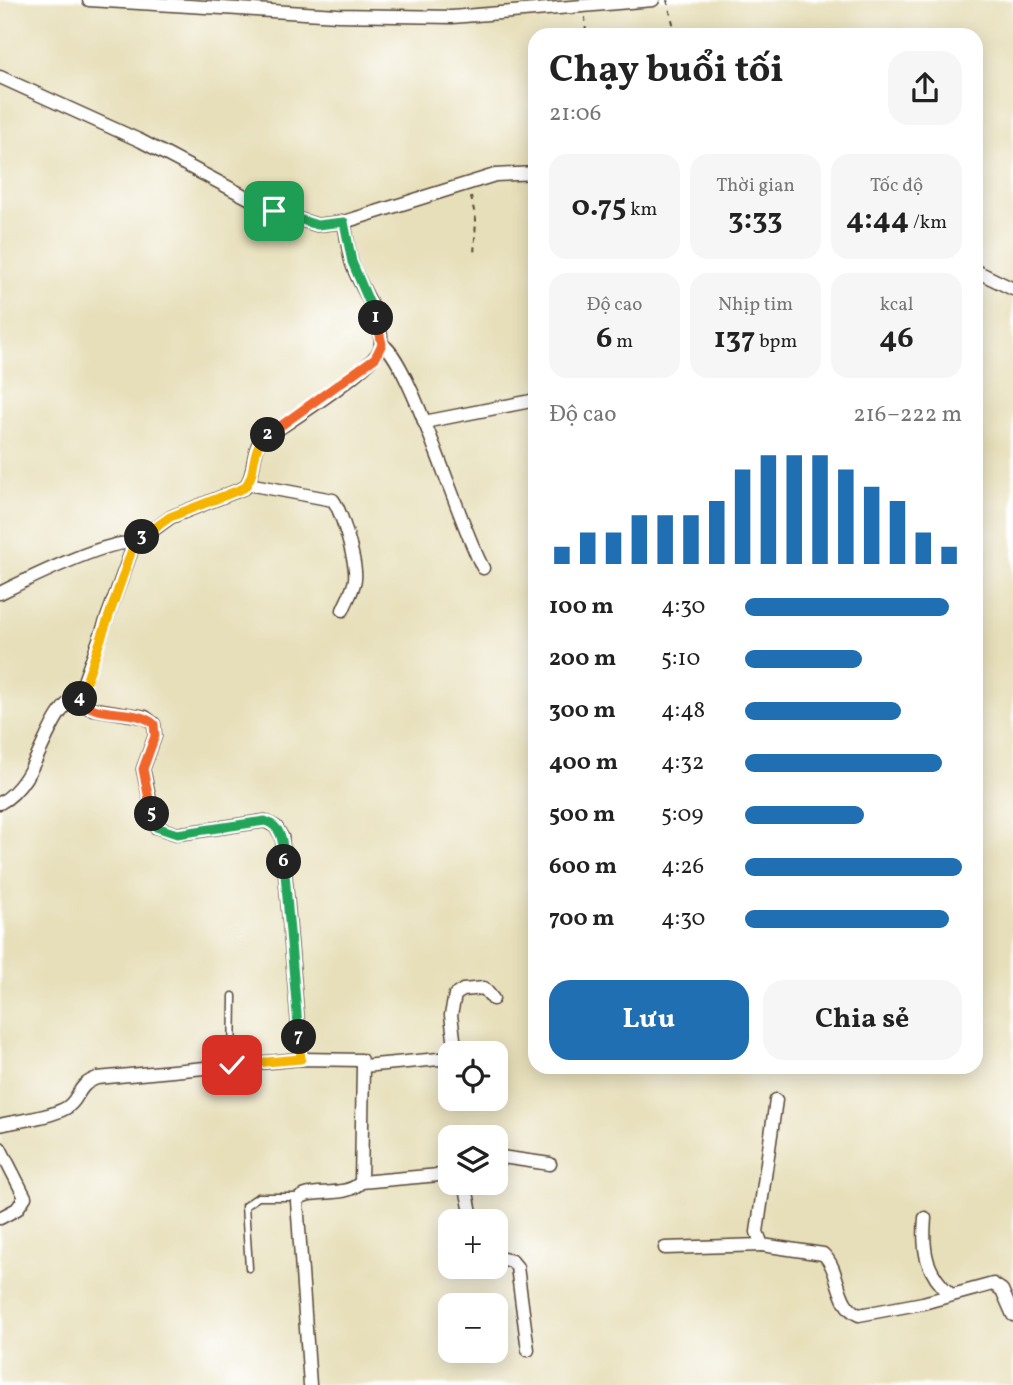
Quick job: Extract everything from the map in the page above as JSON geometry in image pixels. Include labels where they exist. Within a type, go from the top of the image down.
[{"type":"street","points":[[89,0],[452,17],[584,3],[653,0]]},
{"type":"street","points":[[0,77],[141,141],[274,211],[317,225],[344,222],[495,175],[528,173]]},
{"type":"street","points":[[0,803],[17,791],[60,715],[79,695],[134,544],[170,517],[239,491],[248,484],[260,441],[375,358],[382,344],[374,309],[352,262],[344,222]]},
{"type":"street","points":[[983,274],[1013,289]]},
{"type":"street","points":[[382,344],[398,359],[465,533],[483,568]]},
{"type":"street","points":[[424,422],[528,402]]},
{"type":"street","points":[[248,484],[333,500],[340,512],[354,569],[353,585],[343,610]]},
{"type":"street","points":[[0,593],[101,548],[128,542],[134,544]]},
{"type":"street","points":[[79,695],[82,703],[89,708],[145,717],[154,724],[155,736],[143,769],[153,821],[160,830],[177,834],[265,821],[276,827],[282,836],[301,1059]]},
{"type":"street","points":[[454,1041],[451,1015],[455,995],[463,990],[484,988],[494,999]]},
{"type":"street","points":[[0,1125],[61,1110],[71,1104],[83,1083],[97,1078],[301,1059],[358,1058],[363,1066],[361,1182]]},
{"type":"street","points":[[363,1066],[438,1059]]},
{"type":"street","points":[[762,1245],[757,1232],[776,1100]]},
{"type":"street","points":[[0,1148],[25,1197],[18,1209],[0,1218]]},
{"type":"street","points":[[508,1158],[550,1164]]},
{"type":"street","points":[[310,1385],[299,1197],[350,1190],[361,1182],[438,1175]]},
{"type":"street","points":[[925,1219],[925,1261],[932,1275],[951,1295]]},
{"type":"street","points":[[665,1248],[762,1245],[823,1254],[829,1260],[846,1304],[859,1315],[867,1316],[993,1284],[1002,1290],[1013,1315]]},
{"type":"street","points":[[508,1260],[517,1267],[528,1350]]},
{"type":"lane","points":[[232,1065],[233,996]]},
{"type":"lane","points":[[249,1268],[245,1206],[258,1197],[299,1197]]},
{"type":"path","points":[[667,0],[674,28]]},
{"type":"path","points":[[584,3],[586,28]]},
{"type":"path","points":[[468,182],[476,220],[474,255]]},
{"type":"route","points":[[232,1065],[301,1059],[282,836],[276,827],[265,821],[221,830],[177,834],[160,830],[153,821],[143,769],[155,736],[154,724],[145,717],[89,708],[82,703],[79,695],[134,544],[154,526],[170,517],[244,488],[251,478],[253,457],[260,441],[359,372],[381,349],[374,309],[355,271],[344,222],[317,225],[274,211]]}]
